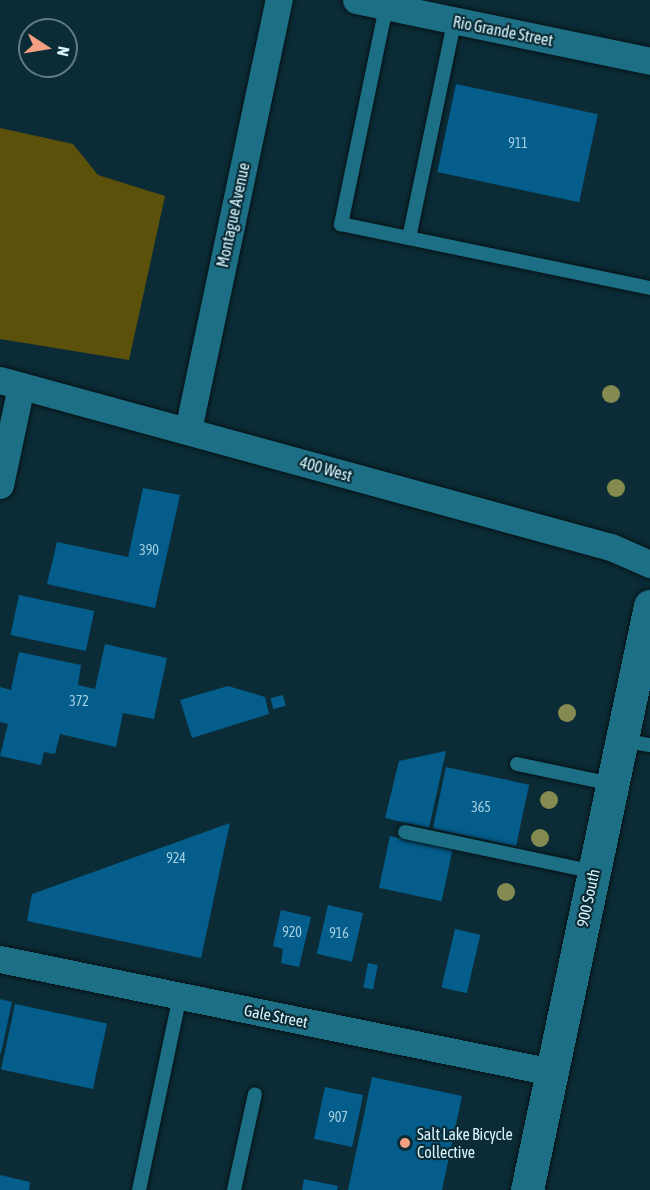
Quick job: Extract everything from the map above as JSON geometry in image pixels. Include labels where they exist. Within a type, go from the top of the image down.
[{"type":"street","name":"Montague Avenue","points":[[188,430],[279,0]]},
{"type":"street","name":"Rio Grande Street","points":[[356,0],[650,61]]},
{"type":"street","name":"400 West","points":[[11,383],[611,547],[650,564]]},
{"type":"street","points":[[0,485],[11,383]]},
{"type":"street","name":"900 South","points":[[527,1190],[612,784],[635,742],[650,606]]},
{"type":"street","name":"Gale Street","points":[[0,958],[552,1071]]},
{"type":"lane","points":[[386,7],[341,224],[650,288]]},
{"type":"lane","points":[[409,238],[454,22]]},
{"type":"lane","points":[[517,764],[612,784]]},
{"type":"lane","points":[[405,832],[594,872]]},
{"type":"lane","points":[[140,1190],[180,996]]},
{"type":"lane","points":[[234,1190],[255,1094]]},
{"type":"shaded area","points":[[0,128],[73,144],[98,175],[165,196],[129,360],[0,339]]},
{"type":"building","points":[[456,84],[598,114],[579,202],[437,172]]},
{"type":"building","points":[[143,488],[180,495],[155,608],[47,584],[57,542],[128,557]]},
{"type":"building","points":[[19,595],[94,611],[86,651],[10,635]]},
{"type":"building","points":[[105,644],[167,658],[154,719],[123,713],[116,747],[60,734],[55,754],[44,752],[41,765],[0,756],[8,724],[0,722],[0,687],[11,690],[19,652],[81,665],[78,685],[95,689]]},
{"type":"building","points":[[228,686],[265,697],[269,714],[192,738],[180,700]]},
{"type":"building","points":[[283,695],[286,706],[273,709],[270,698]]},
{"type":"building","points":[[446,751],[429,828],[385,818],[399,761]]},
{"type":"building","points":[[446,767],[529,785],[516,846],[433,829]]},
{"type":"building","points":[[230,823],[201,958],[27,921],[32,894]]},
{"type":"building","points":[[390,836],[453,849],[442,901],[379,888]]},
{"type":"building","points":[[328,905],[363,913],[352,962],[317,954]]},
{"type":"building","points":[[281,910],[311,917],[299,967],[281,963],[283,949],[273,946]]},
{"type":"building","points":[[455,929],[480,935],[467,993],[442,987]]},
{"type":"building","points":[[368,963],[378,965],[373,989],[363,988]]},
{"type":"building","points":[[0,999],[12,1002],[1,1053],[0,1053]]},
{"type":"building","points":[[15,1004],[107,1024],[93,1089],[1,1070]]},
{"type":"building","name":"Salt Lake Bicycle Collective","points":[[372,1077],[462,1096],[442,1190],[348,1190]]},
{"type":"building","points":[[325,1087],[363,1095],[352,1147],[314,1139]]},
{"type":"building","points":[[0,1175],[30,1182],[29,1190],[0,1190]]},
{"type":"building","points":[[304,1179],[338,1186],[337,1190],[302,1190]]},
{"type":"place","name":"Salt Lake Bicycle Collective","points":[[405,1143]]}]
